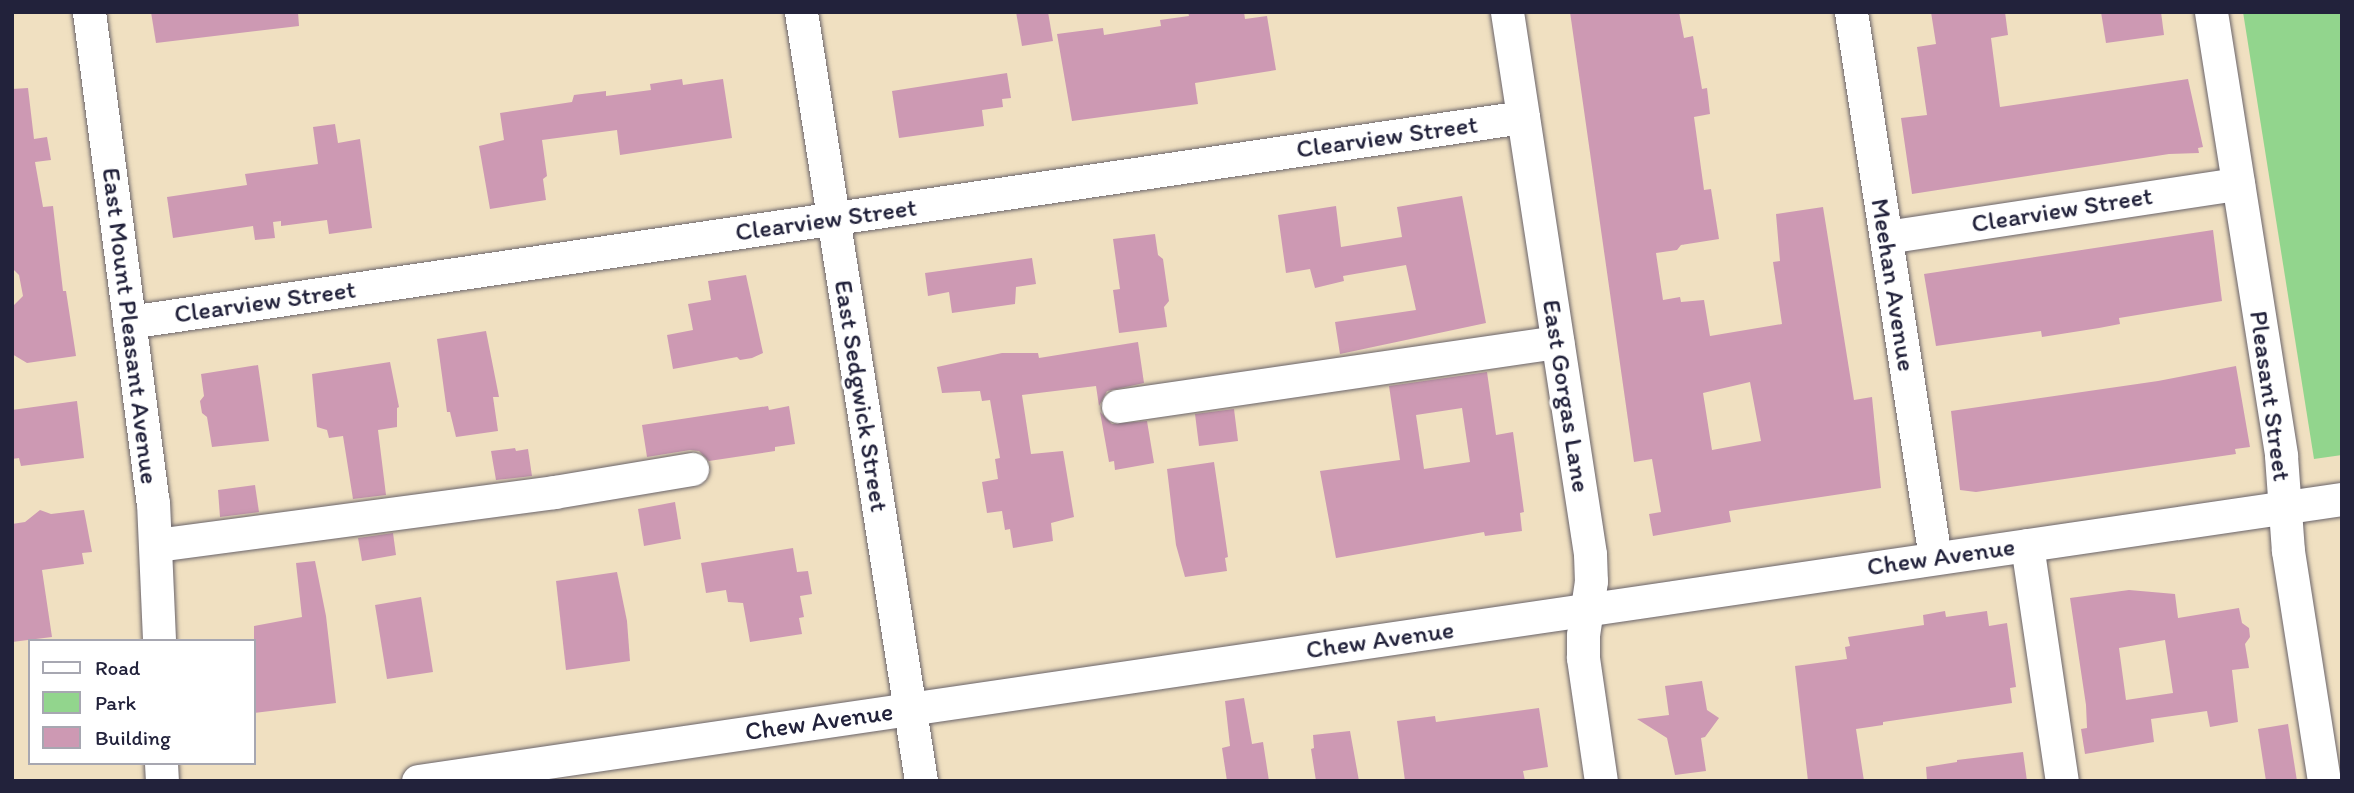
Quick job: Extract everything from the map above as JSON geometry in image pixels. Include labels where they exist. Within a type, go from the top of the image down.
[{"type":"street","name":"East Mount Pleasant Avenue","points":[[89,12],[157,545],[159,639]]},
{"type":"street","name":"East Sedgwick Street","points":[[801,12],[921,781]]},
{"type":"street","name":"East Gorgas Lane","points":[[1507,12],[1591,562],[1583,658],[1601,781]]},
{"type":"street","name":"Meehan Avenue","points":[[1851,12],[1935,558]]},
{"type":"street","name":"Pleasant Street","points":[[2211,12],[2281,456],[2288,551],[2324,781]]},
{"type":"street","name":"Clearview Street","points":[[129,322],[1523,117]]},
{"type":"street","name":"Clearview Street","points":[[1886,237],[2238,184]]},
{"type":"street","points":[[1118,406],[1557,342]]},
{"type":"street","points":[[157,545],[527,495],[692,469]]},
{"type":"street","name":"Chew Avenue","points":[[418,781],[2342,499]]},
{"type":"street","points":[[2027,545],[2062,781]]},
{"type":"green space","points":[[2243,12],[2342,12],[2342,455],[2314,459]]},
{"type":"building","points":[[151,12],[298,12],[299,26],[156,43]]},
{"type":"building","points":[[1016,12],[1048,12],[1053,41],[1022,46]]},
{"type":"building","points":[[1188,12],[1244,12],[1245,19],[1267,16],[1276,70],[1195,83],[1198,104],[1072,121],[1057,34],[1103,28],[1104,35],[1161,26],[1160,20],[1189,16]]},
{"type":"building","points":[[1570,12],[1679,12],[1684,38],[1693,36],[1702,89],[1707,88],[1710,114],[1694,117],[1704,190],[1711,189],[1719,239],[1681,245],[1677,250],[1656,253],[1663,300],[1680,297],[1681,302],[1704,300],[1710,336],[1782,324],[1773,262],[1780,261],[1776,214],[1823,207],[1854,400],[1872,397],[1881,488],[1729,511],[1731,522],[1653,536],[1649,514],[1661,512],[1652,459],[1634,462]],"holes":[[[1750,382],[1761,441],[1712,450],[1703,393]]]},
{"type":"building","points":[[1931,12],[2005,12],[2008,35],[1991,38],[2000,107],[2188,79],[2203,147],[2198,148],[2199,153],[2169,154],[1912,194],[1901,118],[1927,115],[1917,47],[1936,44]]},
{"type":"building","points":[[2101,12],[2161,12],[2164,35],[2106,43]]},
{"type":"building","points":[[1007,73],[1011,98],[1002,99],[1003,107],[982,110],[984,126],[899,138],[892,91]]},
{"type":"building","points":[[682,79],[683,85],[723,79],[732,138],[620,155],[617,130],[542,140],[547,176],[543,179],[546,200],[490,209],[479,146],[504,140],[500,113],[572,102],[574,95],[606,91],[606,96],[651,90],[650,84]]},
{"type":"building","points":[[28,88],[34,139],[47,137],[51,160],[35,162],[43,207],[53,206],[63,291],[66,291],[76,356],[27,363],[12,354],[12,307],[23,296],[19,275],[12,268],[12,89]]},
{"type":"building","points":[[335,124],[338,143],[360,139],[372,228],[329,234],[327,220],[281,226],[281,221],[273,222],[275,238],[255,240],[253,226],[173,238],[167,197],[247,185],[245,174],[318,164],[313,127]]},
{"type":"building","points":[[1462,196],[1486,323],[1340,354],[1335,322],[1416,310],[1406,265],[1343,276],[1344,281],[1315,288],[1310,269],[1286,273],[1278,215],[1336,206],[1341,247],[1402,237],[1397,207]]},
{"type":"building","points":[[2213,230],[2222,301],[2119,318],[2120,324],[2042,337],[2041,331],[1936,346],[1924,274]]},
{"type":"building","points":[[1155,234],[1158,255],[1163,259],[1169,301],[1164,307],[1167,327],[1119,333],[1113,290],[1120,289],[1113,239]]},
{"type":"building","points":[[1032,258],[1036,284],[1016,287],[1015,304],[952,313],[949,292],[928,296],[925,273]]},
{"type":"building","points":[[746,275],[763,353],[752,358],[740,360],[737,357],[673,369],[667,335],[693,330],[688,304],[711,300],[708,281]]},
{"type":"building","points":[[486,331],[499,397],[493,397],[498,431],[456,437],[450,412],[447,412],[437,339]]},
{"type":"building","points":[[1138,342],[1144,383],[1107,391],[1099,406],[1096,386],[1022,395],[1031,454],[1063,451],[1074,517],[1051,523],[1053,541],[1013,548],[1010,529],[1005,530],[1002,511],[987,513],[982,482],[998,479],[995,459],[1000,458],[990,400],[982,401],[980,391],[942,393],[937,367],[1002,353],[1038,353],[1039,358]]},
{"type":"building","points":[[390,362],[399,407],[397,427],[378,430],[386,495],[353,499],[343,436],[329,438],[327,430],[317,427],[312,374]]},
{"type":"building","points":[[258,365],[269,441],[212,447],[207,417],[202,413],[200,401],[204,396],[201,374]]},
{"type":"building","points":[[2236,366],[2250,447],[2235,449],[2236,454],[1976,492],[1960,490],[1951,411],[2158,381]]},
{"type":"building","points":[[1487,372],[1496,435],[1513,432],[1524,512],[1520,513],[1522,531],[1485,536],[1484,532],[1336,558],[1320,471],[1400,460],[1389,386]],"holes":[[[1462,408],[1470,462],[1424,469],[1416,415]]]},
{"type":"building","points":[[77,401],[84,458],[21,466],[19,458],[12,459],[12,410]]},
{"type":"building","points":[[768,406],[769,410],[789,406],[795,444],[775,447],[775,451],[709,461],[699,451],[690,450],[647,457],[642,425]]},
{"type":"building","points":[[1234,409],[1238,441],[1199,446],[1195,414]]},
{"type":"building","points":[[1100,412],[1112,424],[1147,421],[1154,463],[1115,470],[1114,461],[1109,462]]},
{"type":"building","points":[[515,448],[516,451],[528,449],[532,476],[496,480],[491,451]]},
{"type":"building","points":[[1214,462],[1228,557],[1225,558],[1227,571],[1185,577],[1176,545],[1167,469]]},
{"type":"building","points":[[255,485],[259,512],[220,517],[218,490]]},
{"type":"building","points":[[675,502],[681,539],[644,546],[638,509]]},
{"type":"building","points":[[40,510],[51,514],[84,510],[92,552],[82,553],[84,564],[42,570],[52,637],[12,642],[12,524],[25,522]]},
{"type":"building","points":[[393,533],[396,555],[362,561],[358,538]]},
{"type":"building","points":[[793,548],[797,572],[808,571],[812,594],[800,596],[804,617],[799,618],[802,634],[750,642],[743,603],[728,602],[726,590],[706,593],[701,563]]},
{"type":"building","points":[[315,561],[326,616],[336,703],[256,713],[254,626],[302,617],[296,563]]},
{"type":"building","points":[[617,572],[627,621],[630,661],[566,670],[556,581]]},
{"type":"building","points":[[2129,590],[2175,594],[2178,618],[2239,608],[2242,623],[2249,628],[2250,637],[2245,644],[2249,668],[2232,670],[2238,722],[2210,727],[2207,711],[2151,719],[2154,742],[2085,754],[2081,729],[2087,728],[2086,705],[2070,598]],"holes":[[[2165,640],[2173,693],[2126,700],[2119,648]]]},
{"type":"building","points":[[421,597],[433,672],[387,679],[375,605]]},
{"type":"building","points":[[1945,611],[1946,617],[1987,611],[1989,626],[2007,623],[2016,687],[2010,688],[2012,703],[1883,722],[1883,725],[1856,729],[1864,781],[1808,781],[1795,666],[1847,659],[1845,647],[1850,646],[1848,637],[1924,625],[1923,615]]},
{"type":"building","points":[[1702,681],[1707,710],[1719,718],[1705,737],[1701,738],[1706,771],[1675,775],[1667,738],[1637,719],[1669,715],[1665,686]]},
{"type":"building","points":[[1244,698],[1252,744],[1263,742],[1269,781],[1227,781],[1222,748],[1230,746],[1225,701]]},
{"type":"building","points":[[1539,708],[1548,767],[1523,771],[1525,781],[1405,781],[1397,721],[1435,716],[1436,722]]},
{"type":"building","points":[[2288,724],[2297,781],[2266,781],[2258,729]]},
{"type":"building","points":[[1350,731],[1359,781],[1316,781],[1311,749],[1314,748],[1313,735]]},
{"type":"building","points":[[2023,752],[2027,781],[1927,781],[1926,767],[1957,760]]}]
